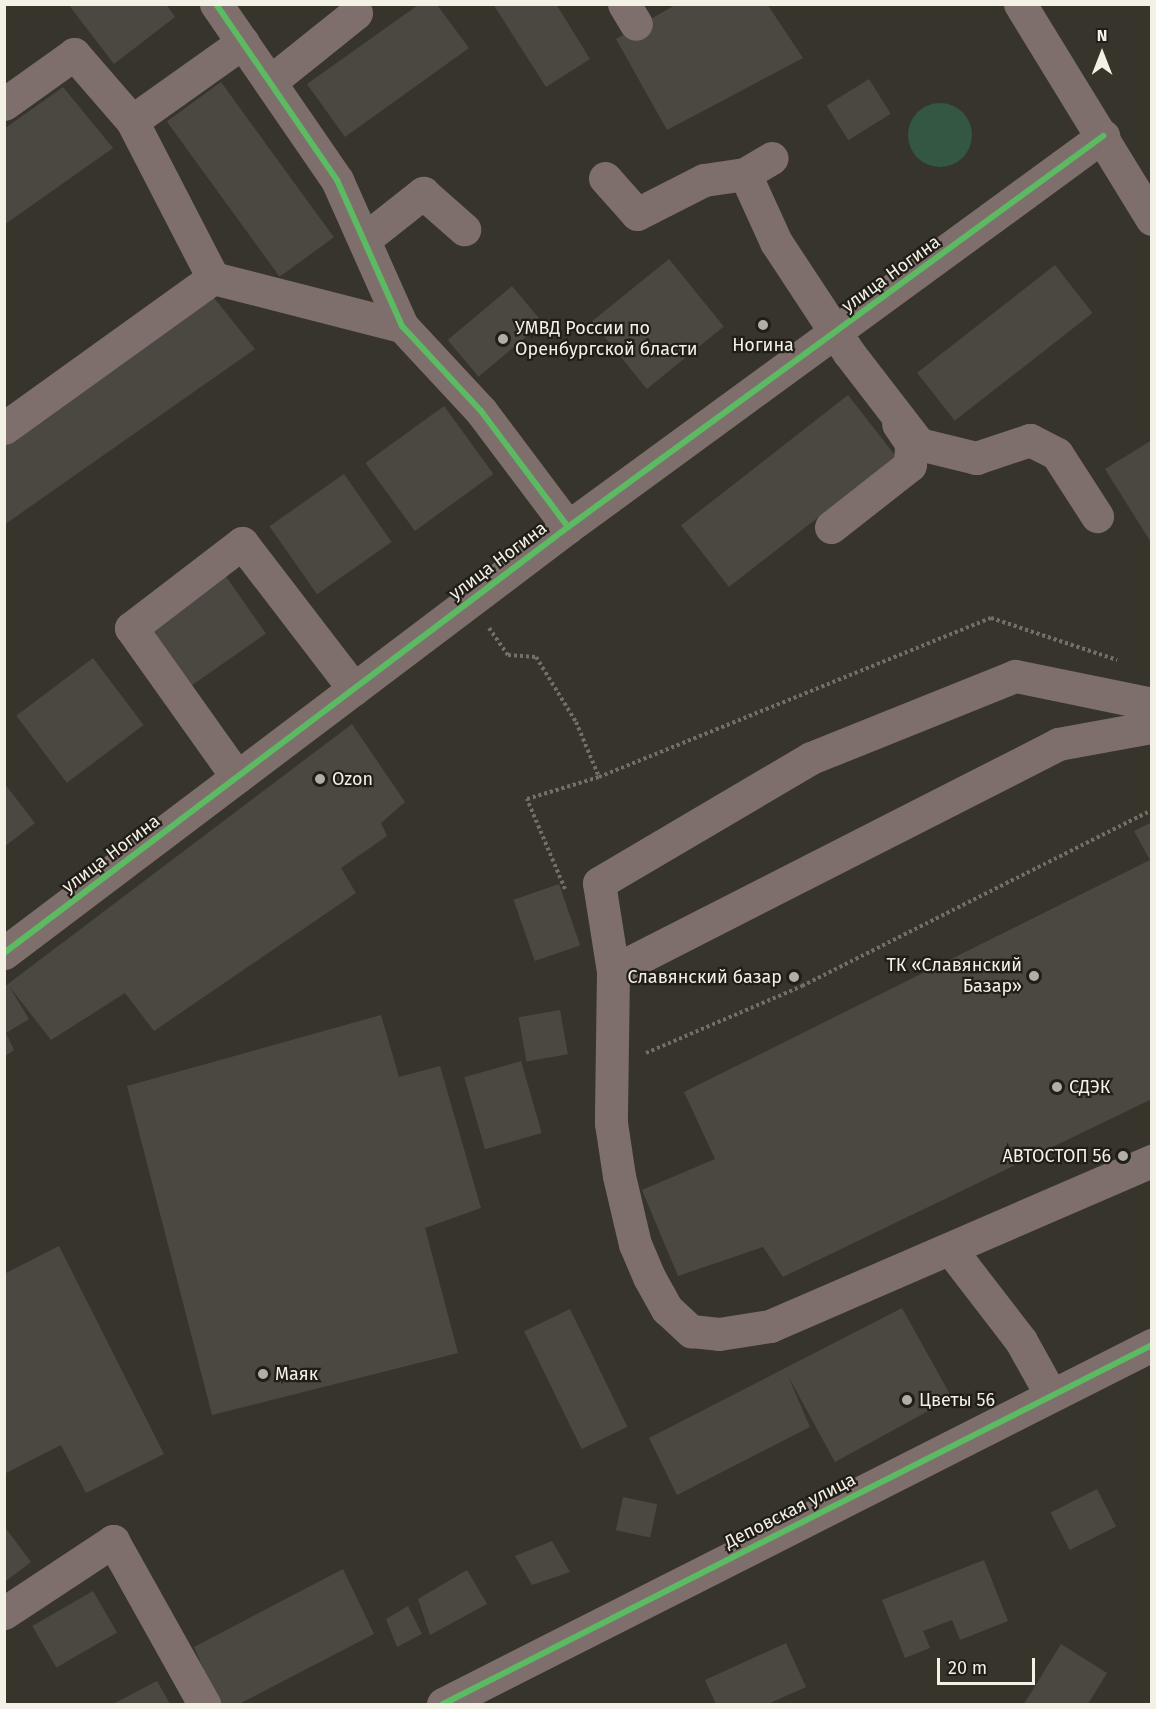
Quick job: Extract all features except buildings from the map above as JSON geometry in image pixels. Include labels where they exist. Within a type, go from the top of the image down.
[{"type":"main road","points":[[1020,4],[1152,219]]},
{"type":"main road","points":[[1103,136],[1152,184]]},
{"type":"street","points":[[216,4],[337,180],[366,238],[402,326],[481,411],[568,528]]},
{"type":"street","points":[[271,81],[356,13]]},
{"type":"street","points":[[132,121],[243,42]]},
{"type":"street","points":[[4,104],[74,54],[132,121],[213,278],[402,326]]},
{"type":"street","name":"улица Ногина","points":[[4,953],[568,528],[843,343],[1103,136]]},
{"type":"street","points":[[605,178],[637,214],[704,180],[759,166],[776,242],[912,443],[910,465],[831,528]]},
{"type":"street","points":[[366,238],[423,193],[464,229]]},
{"type":"street","points":[[4,428],[213,278]]},
{"type":"street","points":[[843,343],[919,444],[976,458],[1030,441],[1056,454],[1097,516]]},
{"type":"street","points":[[237,777],[131,628],[242,543],[354,689]]},
{"type":"street","points":[[1152,704],[1015,676],[811,758],[598,883],[613,971],[611,1123],[619,1176],[635,1244],[649,1277],[667,1309],[691,1331],[719,1334],[770,1326],[951,1250],[1152,1161]]},
{"type":"street","points":[[613,971],[1058,744],[1152,727]]},
{"type":"street","points":[[951,1250],[1021,1341],[1052,1395]]},
{"type":"street","name":"Деповская улица","points":[[443,1704],[1152,1345]]},
{"type":"street","points":[[4,1613],[113,1541],[204,1704]]},
{"type":"path","points":[[470,601],[508,655],[536,657],[576,722],[599,777],[991,618],[1130,665]]},
{"type":"green space","points":[[940,103],[958,109],[966,117],[972,135],[966,153],[958,161],[940,167],[922,161],[914,153],[908,135],[914,117],[922,109]]},
{"type":"cycle path","points":[[216,4],[337,180],[402,326],[481,411],[568,527]]},
{"type":"cycle path","points":[[4,953],[568,527],[1103,136]]},
{"type":"cycle path","points":[[443,1704],[1152,1345]]},
{"type":"place","name":"Ногина","points":[[763,325]]},
{"type":"place","name":"УМВД России по Оренбургской бласти","points":[[503,339]]},
{"type":"place","name":"Ozon","points":[[320,779]]},
{"type":"place","name":"ТК «Славянский Базар»","points":[[1034,976]]},
{"type":"place","name":"Славянский базар","points":[[794,977]]},
{"type":"place","name":"СДЭК","points":[[1057,1087]]},
{"type":"place","name":"АВТОСТОП 56","points":[[1123,1156]]},
{"type":"place","name":"Маяк","points":[[263,1374]]},
{"type":"place","name":"Цветы 56","points":[[907,1400]]}]
